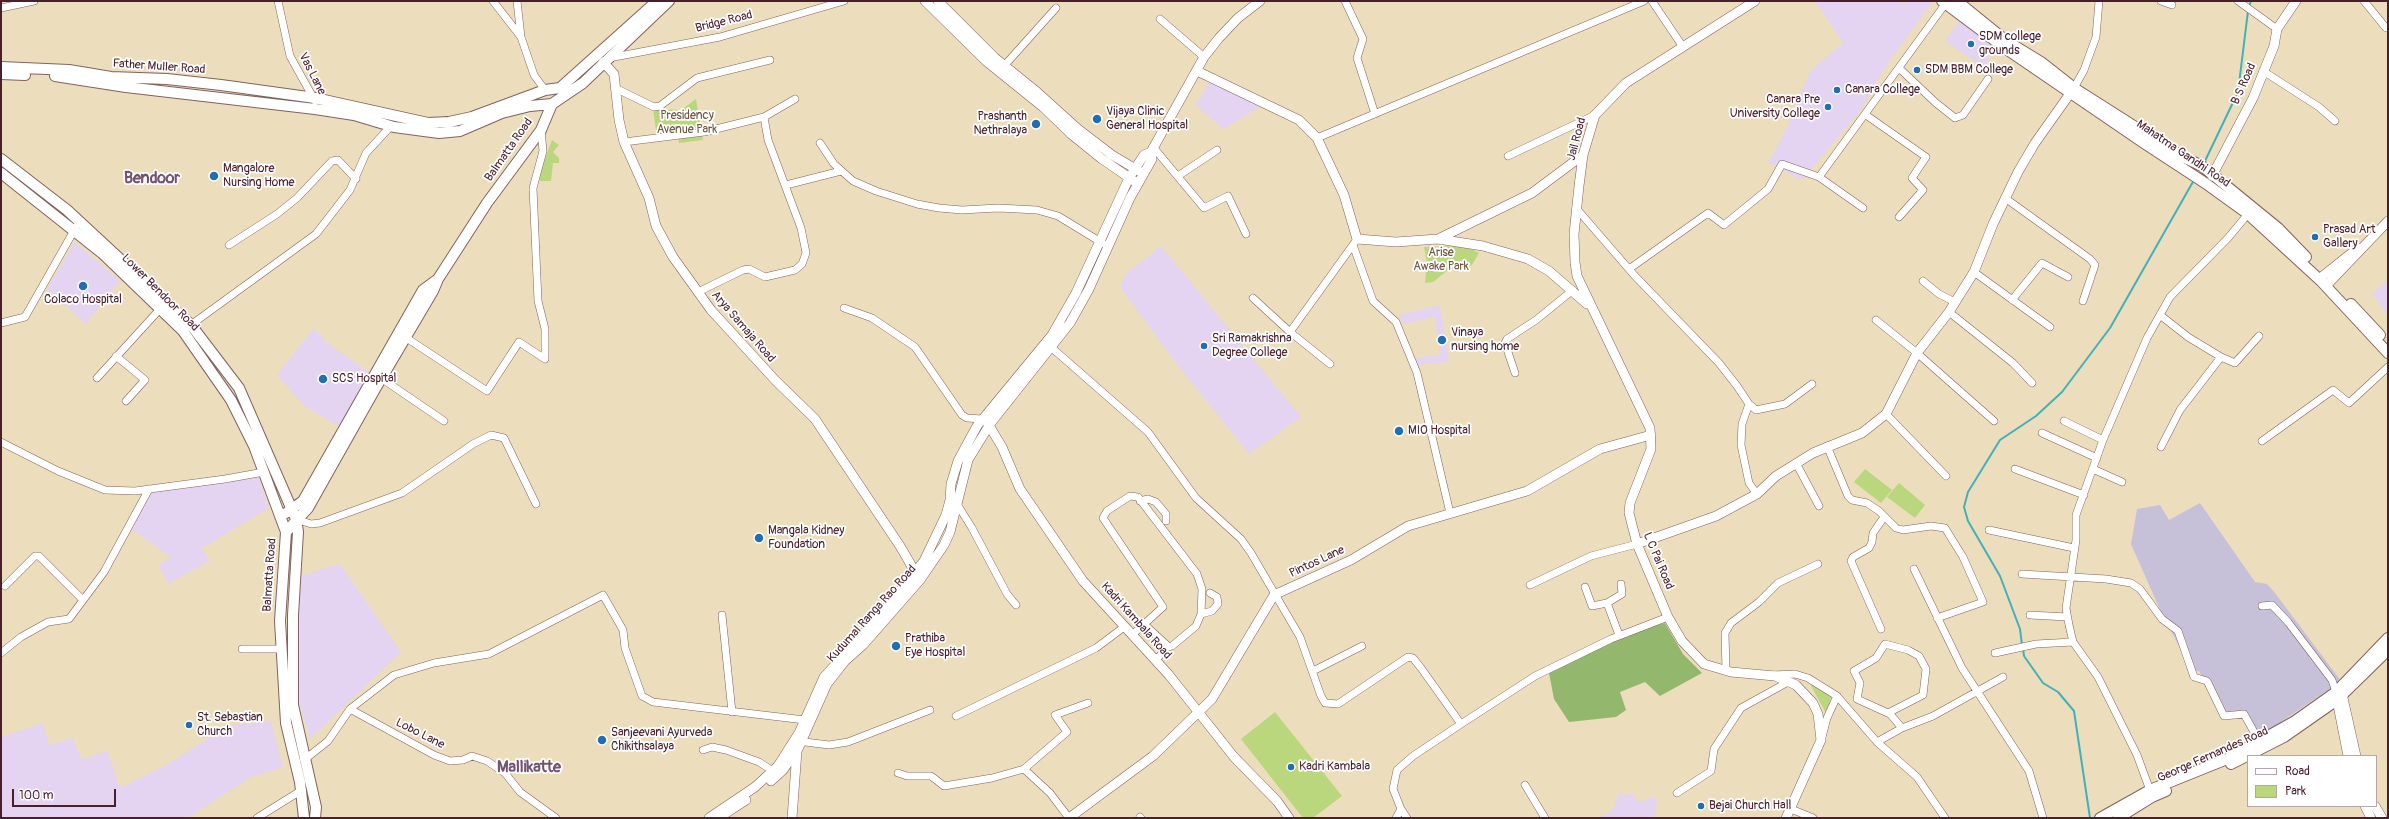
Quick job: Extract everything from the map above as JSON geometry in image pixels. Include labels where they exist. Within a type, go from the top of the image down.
[{"type":"main road","name":"Father Muller Road","points":[[1,66],[69,70],[111,77],[167,79],[315,98],[428,123],[449,122],[472,117],[542,91],[560,88],[658,1]]},
{"type":"main road","points":[[1,74],[59,76],[126,87],[315,109],[354,115],[391,126],[439,133],[460,131],[502,113],[530,106],[552,104],[583,83],[669,1]]},
{"type":"main road","name":"Mahatma Gandhi Road","points":[[1957,1],[2005,40],[2041,62],[2072,90],[2248,214],[2324,280],[2388,344]]},
{"type":"main road","name":"Mahatma Gandhi Road","points":[[1944,2],[2002,46],[2181,156],[2202,166],[2212,176],[2278,228],[2388,353]]},
{"type":"main road","points":[[542,91],[552,104]]},
{"type":"main road","name":"Balmatta Road","points":[[282,516],[294,515],[308,508],[381,378],[433,291],[438,279],[487,203],[541,130],[552,104]]},
{"type":"main road","points":[[1,159],[80,221],[187,328],[239,388],[294,515],[298,532],[293,615],[293,705],[304,760],[316,807],[315,818]]},
{"type":"main road","name":"Lower Bendoor Road","points":[[1,173],[102,253],[160,309],[187,328],[231,400],[254,446],[282,516],[286,532]]},
{"type":"main road","name":"Balmatta Road","points":[[304,818],[302,790],[286,723],[280,621],[286,532],[294,515],[423,290],[438,279]]},
{"type":"main road","name":"George Fernandes Road","points":[[2100,818],[2227,759],[2295,721],[2339,694],[2388,638]]},
{"type":"main road","name":"George Fernandes Road","points":[[2249,755],[2284,737],[2339,694],[2388,650]]},
{"type":"main road","name":"George Fernandes Road","points":[[2118,818],[2151,793],[2235,762],[2247,756]]},
{"type":"street","points":[[1,8],[22,2],[34,1]]},
{"type":"street","name":"Vas Lane","points":[[278,1],[290,56],[315,98],[315,109]]},
{"type":"street","points":[[493,1],[521,37]]},
{"type":"street","points":[[517,1],[521,37],[534,75],[542,91]]},
{"type":"street","name":"Bridge Road","points":[[606,60],[720,36],[844,1]]},
{"type":"street","points":[[925,1],[996,70],[1102,159],[1129,178],[1138,182]]},
{"type":"street","points":[[938,1],[1004,66],[1037,92],[1078,129],[1112,155],[1139,171]]},
{"type":"street","points":[[792,818],[796,744],[824,677],[918,577],[940,531],[950,500],[951,484],[958,461],[982,419],[1052,335],[1076,293],[1129,178],[1139,171],[1144,155],[1152,153],[1204,57],[1238,18],[1260,1]]},
{"type":"street","points":[[1345,1],[1363,39],[1357,58],[1375,114]]},
{"type":"street","points":[[1318,138],[1644,1]]},
{"type":"street","points":[[1652,1],[1683,47]]},
{"type":"street","name":"Jail Road","points":[[1595,313],[1577,276],[1575,262],[1576,208],[1583,156],[1595,116],[1626,83],[1755,1]]},
{"type":"street","points":[[1530,585],[1591,556],[1637,544],[1716,516],[1756,494],[1776,476],[1796,463],[1827,446],[1862,433],[1886,414],[1917,353],[1949,312],[1974,272],[2005,198],[2035,143],[2084,70],[2096,37],[2099,1]]},
{"type":"street","points":[[2161,1],[2172,5]]},
{"type":"street","name":"B S Road","points":[[2212,176],[2253,98],[2277,30],[2296,1]]},
{"type":"street","points":[[2364,1],[2386,28],[2388,28]]},
{"type":"street","points":[[1819,177],[1900,68],[1944,2]]},
{"type":"street","points":[[2239,2],[2277,30]]},
{"type":"street","points":[[1004,66],[1056,8]]},
{"type":"street","points":[[1160,19],[1204,57]]},
{"type":"street","name":"Arya Samaja Road","points":[[606,60],[614,74],[624,142],[649,198],[656,226],[673,257],[711,310],[775,380],[815,419],[900,546],[918,577]]},
{"type":"street","points":[[615,88],[654,108],[660,106],[697,78],[770,60]]},
{"type":"street","points":[[1900,68],[1936,103],[1955,118],[1963,115],[1988,79]]},
{"type":"street","points":[[1197,70],[1298,120],[1318,138],[1344,195],[1355,242],[1373,301],[1396,322],[1417,373],[1450,513]]},
{"type":"street","points":[[2263,71],[2319,107],[2335,121]]},
{"type":"street","points":[[624,142],[704,132],[764,117],[795,98]]},
{"type":"street","points":[[1866,115],[1926,157],[1912,178],[1923,190],[1899,217]]},
{"type":"street","points":[[1508,156],[1595,116]]},
{"type":"street","points":[[698,292],[743,270],[748,269],[765,277],[795,270],[802,264],[806,253],[801,228],[786,184],[768,140],[764,117]]},
{"type":"street","points":[[187,328],[316,234],[342,203],[356,179],[366,153],[391,126]]},
{"type":"street","points":[[405,337],[487,391],[519,342],[545,360],[545,329],[538,301],[533,188],[543,151],[541,130]]},
{"type":"street","points":[[820,144],[842,171],[853,181],[876,191],[917,204],[962,210],[998,208],[1037,210],[1058,216],[1109,247]]},
{"type":"street","points":[[1178,176],[1217,150]]},
{"type":"street","points":[[1152,153],[1178,176],[1204,208],[1228,196],[1246,234]]},
{"type":"street","points":[[1438,239],[1532,193],[1583,156]]},
{"type":"street","points":[[229,245],[277,214],[297,198],[332,161],[338,160],[356,179]]},
{"type":"street","points":[[1629,269],[1708,213],[1724,225],[1768,189],[1782,164],[1819,177],[1863,208]]},
{"type":"street","points":[[786,184],[842,171]]},
{"type":"street","name":"Kudumal Ranga Rao Road","points":[[719,818],[765,787],[783,770],[827,684],[845,661],[863,644],[944,545],[957,504],[968,460],[990,424],[1052,348],[1086,296],[1138,182],[1139,171]]},
{"type":"street","points":[[1558,174],[1570,172],[1577,179],[1579,186]]},
{"type":"street","points":[[2005,198],[2090,259],[2095,265],[2083,301]]},
{"type":"street","points":[[1576,208],[1629,269],[1729,374],[1749,404],[1756,410],[1784,404],[1812,384]]},
{"type":"street","points":[[2151,793],[2137,755],[2098,678],[2073,642],[2066,608],[2072,576],[2076,515],[2103,440],[2147,338],[2170,297],[2228,238],[2248,214]]},
{"type":"street","points":[[1,323],[25,317],[80,221]]},
{"type":"street","points":[[2324,280],[2388,221]]},
{"type":"street","points":[[1355,242],[1396,242],[1438,239],[1483,246],[1528,259],[1549,271],[1573,290],[1595,313]]},
{"type":"street","points":[[1290,332],[1355,242]]},
{"type":"street","points":[[2012,300],[2042,263],[2068,277]]},
{"type":"street","points":[[1974,272],[2050,327]]},
{"type":"street","points":[[1923,281],[1939,294],[1955,302]]},
{"type":"street","points":[[1515,373],[1506,348],[1507,339],[1536,320],[1573,290]]},
{"type":"street","points":[[1253,298],[1290,332],[1330,364]]},
{"type":"street","points":[[844,308],[872,318],[915,347],[962,415],[967,418],[982,419],[990,424]]},
{"type":"street","points":[[97,378],[160,309]]},
{"type":"street","points":[[1949,312],[2013,363],[2032,382]]},
{"type":"street","name":"L C Pai Road","points":[[1595,313],[1648,422],[1651,435],[1651,450],[1629,508],[1630,520],[1637,544],[1668,617],[1682,641],[1696,658],[1704,664],[1726,671],[1767,675],[1796,685],[1813,703],[1818,714],[1821,740]]},
{"type":"street","points":[[2160,315],[2188,338],[2221,357],[2235,363],[2259,336]]},
{"type":"street","points":[[1876,320],[1917,353],[1994,421]]},
{"type":"street","points":[[1052,348],[1148,432],[1196,498],[1248,548],[1274,595],[1300,637],[1321,696],[1325,702],[1338,704],[1404,659],[1413,658],[1461,724]]},
{"type":"street","points":[[116,356],[145,380],[126,400]]},
{"type":"street","points":[[2161,447],[2180,410],[2221,357]]},
{"type":"street","points":[[2262,441],[2333,390],[2349,403],[2388,367]]},
{"type":"street","points":[[381,378],[444,422]]},
{"type":"street","points":[[1749,404],[1742,424],[1741,445],[1749,483],[1756,494]]},
{"type":"street","points":[[1886,414],[1946,476]]},
{"type":"street","points":[[2064,421],[2103,440]]},
{"type":"street","name":"Kadri Kambala Road","points":[[990,424],[1020,489],[1083,581],[1155,660],[1199,712],[1234,757],[1277,801],[1289,818]]},
{"type":"street","points":[[2042,433],[2097,458]]},
{"type":"street","points":[[294,515],[311,524],[320,523],[402,493],[473,444],[491,435],[504,438],[536,504]]},
{"type":"street","name":"Pintos Lane","points":[[1274,595],[1351,560],[1408,526],[1527,491],[1600,449],[1651,435]]},
{"type":"street","points":[[1,442],[58,471],[105,490],[149,489],[264,472]]},
{"type":"street","points":[[1827,446],[1848,496],[1852,500],[1867,503],[1896,528],[1903,530],[1931,526],[1946,528],[1963,557],[1983,602],[1937,618]]},
{"type":"street","points":[[1796,463],[1819,506]]},
{"type":"street","points":[[2015,469],[2084,495]]},
{"type":"street","points":[[2093,469],[2122,482]]},
{"type":"street","points":[[1,653],[21,637],[48,622],[69,619],[104,572],[149,489]]},
{"type":"street","points":[[1132,635],[1162,609],[1162,604],[1103,518],[1107,511],[1130,496],[1138,497],[1197,574],[1202,589],[1201,614],[1196,626],[1172,646],[1169,647],[1145,625]]},
{"type":"street","points":[[1140,501],[1148,499],[1156,502],[1166,514],[1166,521]]},
{"type":"street","points":[[957,504],[972,528],[1007,594],[1016,605]]},
{"type":"street","points":[[1881,629],[1851,562],[1852,557],[1869,548],[1872,542],[1873,533],[1884,517]]},
{"type":"street","points":[[1989,530],[2074,548]]},
{"type":"street","points":[[5,586],[35,556],[39,556],[83,600]]},
{"type":"street","points":[[1726,671],[1725,633],[1731,623],[1759,602],[1778,583],[1818,564]]},
{"type":"street","points":[[1914,569],[1956,658],[2029,771],[2043,818]]},
{"type":"street","points":[[2022,574],[2072,576],[2132,583],[2140,589],[2162,619],[2178,631],[2194,677],[2207,681],[2224,716],[2244,714],[2259,741]]},
{"type":"street","points":[[1586,587],[1592,606],[1607,603],[1622,594],[1621,584]]},
{"type":"street","points":[[1201,614],[1209,613],[1218,604],[1217,597],[1210,592]]},
{"type":"street","points":[[304,760],[328,742],[350,709],[394,675],[434,663],[490,654],[603,595],[623,630],[625,648],[642,696],[653,702],[805,720]]},
{"type":"street","points":[[1024,769],[1050,793],[1069,818],[1153,756],[1212,700],[1274,595]]},
{"type":"street","points":[[1607,603],[1619,635]]},
{"type":"street","points":[[2262,606],[2272,605],[2288,622],[2332,680],[2339,694],[2356,755]]},
{"type":"street","points":[[722,615],[732,712]]},
{"type":"street","points":[[2030,615],[2067,617]]},
{"type":"street","points":[[1407,818],[1400,809],[1393,789],[1397,770],[1413,756],[1535,676],[1619,635],[1668,617]]},
{"type":"street","points":[[956,716],[1096,648],[1124,627]]},
{"type":"street","points":[[1995,653],[2030,646],[2073,642]]},
{"type":"street","points":[[1888,713],[1923,695],[1926,669],[1919,656],[1908,650],[1885,644],[1876,658],[1854,671],[1860,683],[1857,699],[1888,713],[1902,728]]},
{"type":"street","points":[[1313,671],[1362,646]]},
{"type":"street","points":[[242,650],[282,649]]},
{"type":"street","points":[[1155,660],[1165,651]]},
{"type":"street","points":[[1767,675],[1795,674],[1808,678],[1837,696],[1877,742],[1917,778],[1945,818]]},
{"type":"street","points":[[1877,742],[1902,728],[1933,716],[2003,677]]},
{"type":"street","points":[[1677,793],[1711,771],[1714,749],[1741,708],[1788,682]]},
{"type":"street","points":[[2339,694],[2348,755]]},
{"type":"street","points":[[1786,818],[1821,740],[1827,718],[1837,696]]},
{"type":"street","points":[[898,773],[906,776],[931,776],[944,786],[992,778],[1024,769],[1067,732],[1055,715],[1088,703]]},
{"type":"street","name":"Lobo Lane","points":[[350,709],[434,755],[450,761],[463,760],[472,756],[487,762],[505,773],[520,792],[556,818]]},
{"type":"street","points":[[796,744],[829,745],[848,742],[930,710]]},
{"type":"street","points":[[708,818],[755,787],[773,771],[796,744]]},
{"type":"street","points":[[703,750],[712,747],[726,750],[759,762],[773,771]]},
{"type":"street","points":[[1525,785],[1545,818]]},
{"type":"street","points":[[257,818],[302,790]]},
{"type":"street","points":[[2365,807],[2370,818]]},
{"type":"street","points":[[2376,807],[2382,818]]},
{"type":"street","points":[[1791,808],[1813,818]]},
{"type":"street","points":[[1396,818],[1400,809]]},
{"type":"shaded area","name":"Canara College","points":[[1815,1],[1900,1],[1904,4],[1906,1],[1933,1],[1886,66],[1860,111],[1802,180],[1768,163],[1784,134],[1811,70],[1843,43]]},
{"type":"shaded area","name":"SDM college grounds","points":[[1961,19],[1996,48],[1983,67],[1945,41]]},
{"type":"shaded area","points":[[1209,83],[1218,83],[1264,105],[1223,129],[1195,105]]},
{"type":"shaded area","name":"Colaco Hospital","points":[[75,242],[120,281],[86,324],[47,289]]},
{"type":"shaded area","name":"Sri Ramakrishna Degree College","points":[[1161,246],[1301,417],[1249,454],[1179,367],[1120,287],[1126,274]]},
{"type":"shaded area","points":[[2388,280],[2388,316],[2372,293]]},
{"type":"shaded area","name":"Vinaya nursing home","points":[[1440,305],[1449,362],[1415,365],[1413,358],[1440,355],[1435,317],[1403,324],[1399,315]]},
{"type":"shaded area","name":"SCS Hospital","points":[[313,329],[324,336],[323,340],[369,372],[339,426],[304,406],[277,375]]},
{"type":"shaded area","points":[[258,475],[269,508],[202,548],[209,561],[169,584],[158,565],[171,557],[131,529],[151,491]]},
{"type":"shaded area","points":[[2200,503],[2255,582],[2267,584],[2275,593],[2341,681],[2256,739],[2241,712],[2224,717],[2199,671],[2192,671],[2162,614],[2131,544],[2137,509],[2160,505],[2169,520]]},
{"type":"shaded area","points":[[340,564],[401,652],[310,739],[297,694],[300,576]]},
{"type":"shaded area","points":[[271,721],[283,767],[251,777],[188,818],[1,818],[1,737],[43,723],[49,745],[73,738],[82,760],[107,750],[120,788],[168,764],[217,733],[223,726]]},
{"type":"shaded area","points":[[1622,793],[1624,796],[1633,793],[1637,801],[1642,802],[1655,796],[1657,803],[1654,818],[1596,818],[1609,813],[1614,808],[1618,795]]},
{"type":"green space","name":"Presidency Avenue Park","points":[[696,99],[703,140],[679,143],[676,130],[656,130],[653,109],[681,110]]},
{"type":"green space","points":[[552,140],[559,145],[553,152],[559,158],[559,163],[553,163],[551,181],[540,181],[540,172]]},
{"type":"green space","name":"Arise Awake Park","points":[[1465,246],[1479,253],[1472,265],[1461,268],[1459,265],[1448,270],[1433,282],[1425,283],[1427,262],[1424,247]]},
{"type":"green space","points":[[1865,469],[1892,490],[1881,503],[1854,482]]},
{"type":"green space","points":[[1899,483],[1925,505],[1915,518],[1887,497]]},
{"type":"green space","points":[[1665,623],[1683,654],[1702,673],[1660,696],[1645,682],[1620,692],[1626,710],[1616,717],[1569,722],[1554,699],[1549,673],[1619,635]]},
{"type":"green space","points":[[1810,684],[1832,695],[1826,713]]},
{"type":"green space","name":"Kadri Kambala","points":[[1275,712],[1342,796],[1313,818],[1303,818],[1241,739]]},
{"type":"waterway","points":[[2249,6],[2251,1]]},
{"type":"waterway","points":[[2205,161],[2238,92],[2248,11]]},
{"type":"waterway","points":[[2022,645],[2020,629],[2000,576],[1968,521],[1964,507],[1968,492],[2000,440],[2036,416],[2062,392],[2110,328],[2194,180]]},
{"type":"waterway","points":[[2023,649],[2024,656],[2043,683],[2058,692],[2074,711],[2090,818]]},
{"type":"place","name":"SDM college grounds","points":[[1971,44]]},
{"type":"place","name":"SDM BBM College","points":[[1917,70]]},
{"type":"place","name":"Canara College","points":[[1837,90]]},
{"type":"place","name":"Canara Pre University College","points":[[1828,107]]},
{"type":"place","name":"Vijaya Clinic General Hospital","points":[[1097,119]]},
{"type":"place","name":"Prashanth Nethralaya","points":[[1036,124]]},
{"type":"place","name":"Mangalore Nursing Home","points":[[214,176]]},
{"type":"place","name":"Prasad Art Gallery","points":[[2315,237]]},
{"type":"place","name":"Colaco Hospital","points":[[83,286]]},
{"type":"place","name":"Vinaya nursing home","points":[[1442,340]]},
{"type":"place","name":"Sri Ramakrishna Degree College","points":[[1204,346]]},
{"type":"place","name":"SCS Hospital","points":[[323,379]]},
{"type":"place","name":"MIO Hospital","points":[[1399,431]]},
{"type":"place","name":"Mangala Kidney Foundation","points":[[759,538]]},
{"type":"place","name":"Prathiba Eye Hospital","points":[[896,646]]},
{"type":"place","name":"St. Sebastian Church","points":[[189,725]]},
{"type":"place","name":"Sanjeevani Ayurveda Chikithsalaya","points":[[602,740]]},
{"type":"place","name":"Kadri Kambala","points":[[1291,767]]},
{"type":"place","name":"Bejai Church Hall","points":[[1701,806]]},
{"type":"district","name":"Bendoor","points":[[152,179]]},
{"type":"district","name":"Mallikatte","points":[[529,768]]}]
